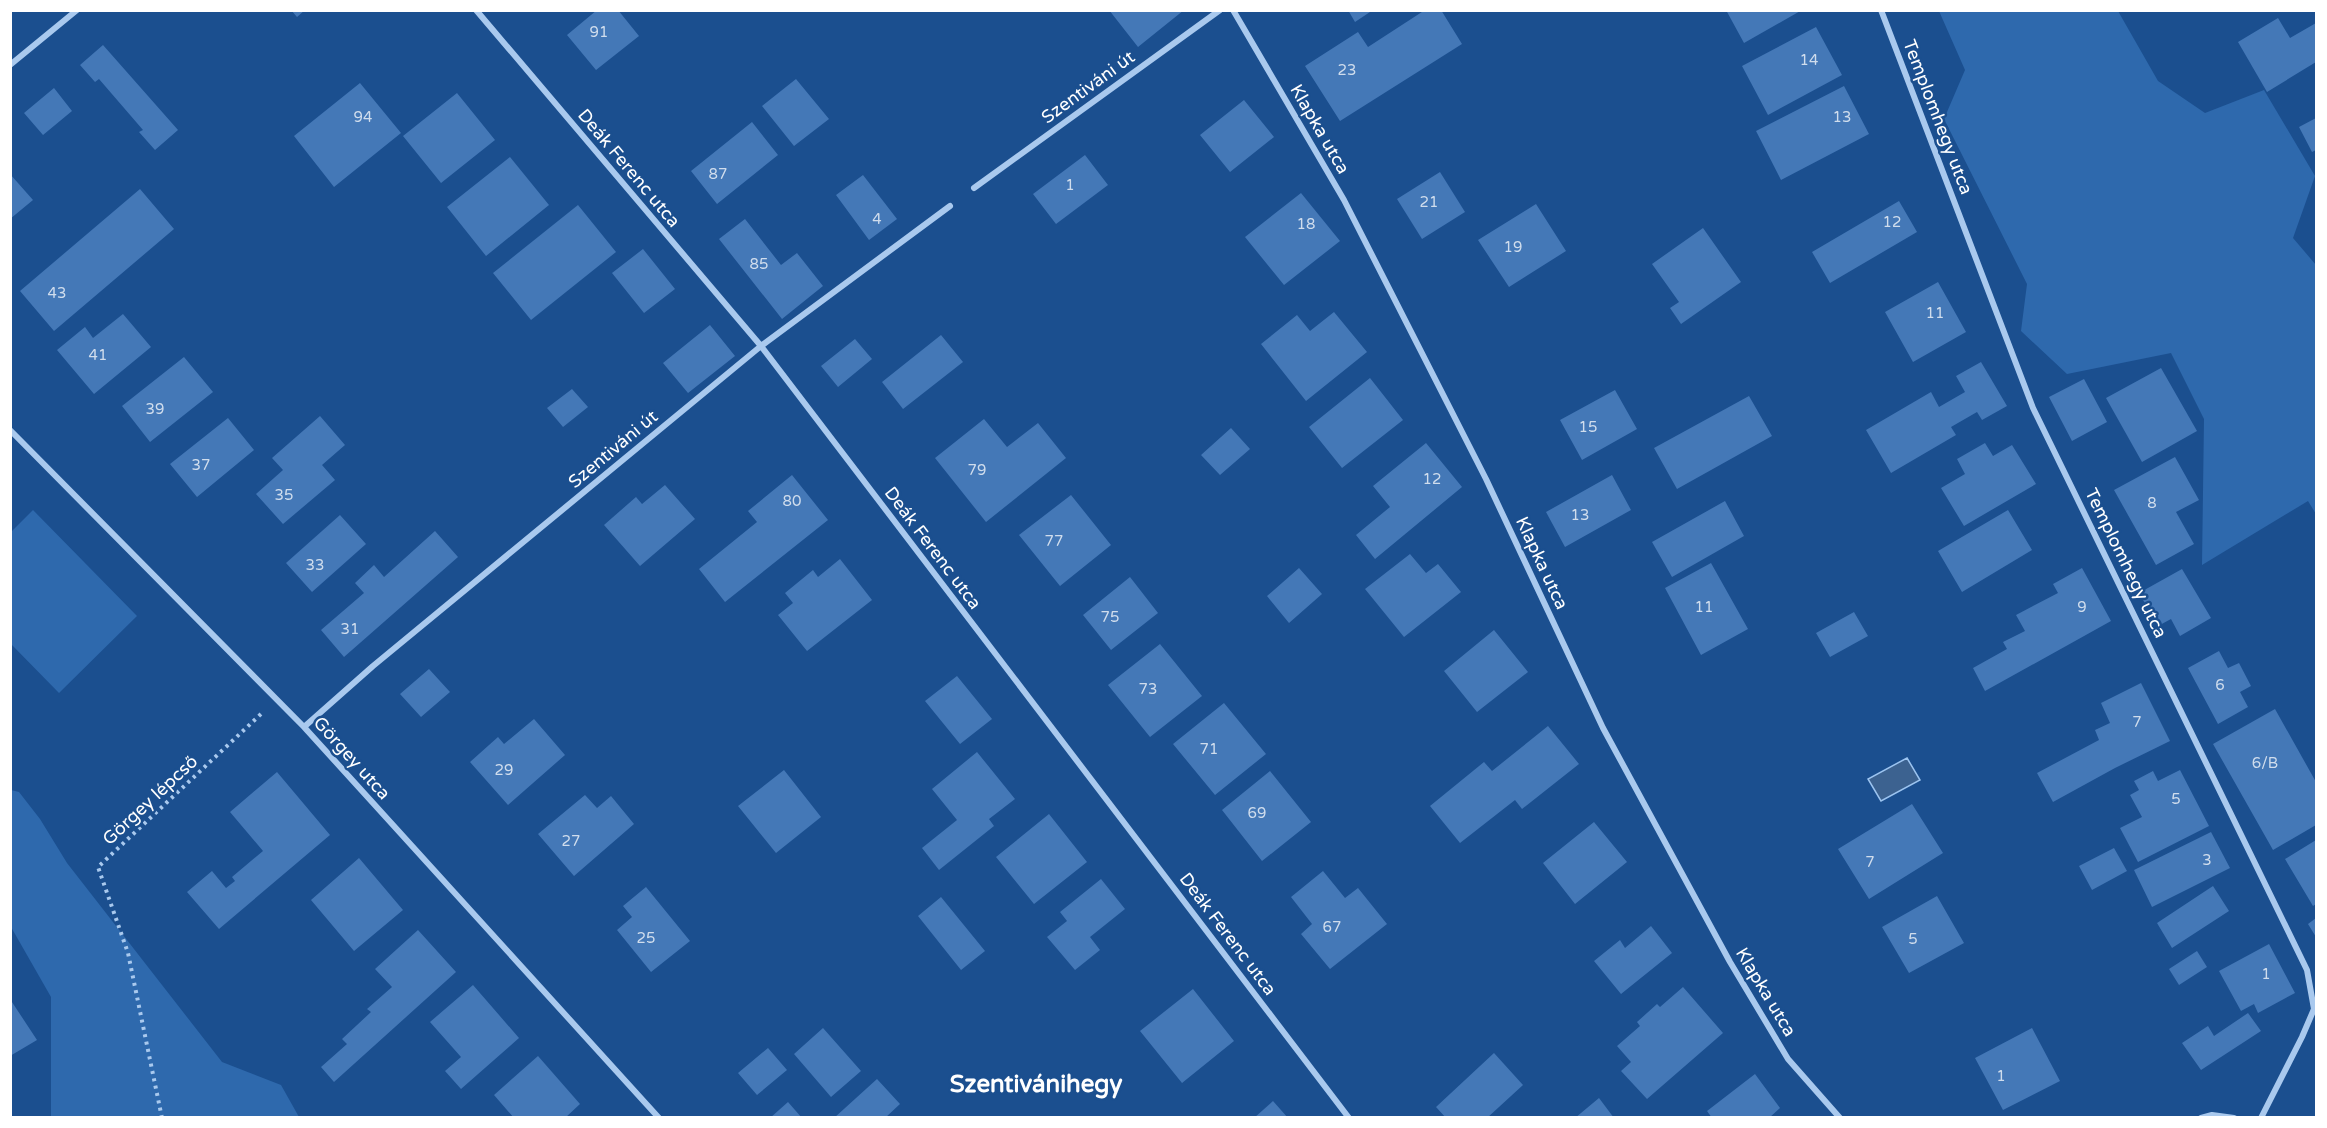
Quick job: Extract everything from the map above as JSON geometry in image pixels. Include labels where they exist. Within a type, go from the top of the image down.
[{"type":"street","points":[[10,65],[77,10]]},
{"type":"street","name":"Deák Ferenc utca","points":[[476,10],[761,346],[1349,1118]]},
{"type":"street","name":"Szentiváni út","points":[[974,188],[1220,10]]},
{"type":"street","name":"Klapka utca","points":[[1233,10],[1344,200],[1486,479],[1603,728],[1730,962],[1788,1059],[1840,1118]]},
{"type":"street","name":"Templomhegy utca","points":[[1881,10],[2033,408],[2307,970],[2314,1009],[2260,1118]]},
{"type":"street","name":"Szentiváni út","points":[[304,727],[373,666],[761,346],[950,207]]},
{"type":"street","name":"Görgey utca","points":[[10,430],[304,727],[659,1118]]},
{"type":"street","points":[[2201,1118],[2212,1115],[2234,1118]]},
{"type":"path","name":"Görgey lépcső","points":[[162,1118],[128,953],[98,867],[277,699]]},
{"type":"shaded area","points":[[1939,11],[2118,11],[2158,81],[2205,113],[2264,90],[2315,176],[2293,238],[2316,265],[2316,514],[2308,501],[2202,565],[2204,419],[2171,353],[2067,374],[2021,331],[2027,284],[1944,119],[1965,70]]},
{"type":"shaded area","points":[[33,510],[137,616],[59,693],[11,644],[11,532]]},
{"type":"shaded area","points":[[1907,758],[1920,780],[1881,801],[1868,779]]},
{"type":"shaded area","points":[[11,790],[19,792],[40,819],[67,863],[222,1062],[281,1085],[299,1117],[51,1117],[51,997],[11,927]]},
{"type":"building","points":[[291,10],[305,10],[297,17]]},
{"type":"building","points":[[597,10],[618,10],[639,36],[596,70],[567,35]]},
{"type":"building","points":[[1109,10],[1184,10],[1138,47]]},
{"type":"building","points":[[1348,10],[1373,10],[1355,22]]},
{"type":"building","points":[[1425,10],[1441,10],[1462,44],[1340,121],[1305,66],[1358,32],[1368,47]]},
{"type":"building","points":[[1726,10],[1802,10],[1744,43]]},
{"type":"building","points":[[2278,18],[2290,38],[2316,23],[2316,62],[2267,92],[2238,42]]},
{"type":"building","points":[[1816,27],[1842,75],[1768,115],[1742,66]]},
{"type":"building","points":[[103,45],[178,130],[155,150],[139,132],[143,130],[99,79],[95,82],[80,65]]},
{"type":"building","points":[[796,79],[829,119],[794,146],[762,106]]},
{"type":"building","points":[[360,83],[401,133],[334,187],[294,136]]},
{"type":"building","points":[[1844,86],[1869,134],[1781,180],[1756,131]]},
{"type":"building","points":[[54,88],[72,111],[43,135],[24,113]]},
{"type":"building","points":[[457,93],[495,140],[441,183],[403,136]]},
{"type":"building","points":[[1244,100],[1274,137],[1230,172],[1200,135]]},
{"type":"building","points":[[2316,118],[2316,150],[2312,152],[2299,127]]},
{"type":"building","points":[[752,122],[778,155],[717,204],[691,171]]},
{"type":"building","points":[[1085,155],[1108,185],[1056,224],[1033,194]]},
{"type":"building","points":[[510,157],[549,205],[486,256],[447,207]]},
{"type":"building","points":[[1440,172],[1465,212],[1422,239],[1397,199]]},
{"type":"building","points":[[10,174],[33,200],[10,219]]},
{"type":"building","points":[[863,175],[897,219],[869,240],[836,195]]},
{"type":"building","points":[[140,189],[174,229],[54,331],[20,291]]},
{"type":"building","points":[[1301,193],[1340,241],[1284,285],[1245,237]]},
{"type":"building","points":[[1899,201],[1917,232],[1830,283],[1812,252]]},
{"type":"building","points":[[1536,204],[1566,251],[1509,287],[1478,240]]},
{"type":"building","points":[[578,205],[616,252],[531,320],[493,273]]},
{"type":"building","points":[[745,219],[781,265],[797,253],[823,286],[782,319],[719,239]]},
{"type":"building","points":[[1703,228],[1741,282],[1681,324],[1670,308],[1679,302],[1652,264]]},
{"type":"building","points":[[643,249],[675,289],[644,313],[612,273]]},
{"type":"building","points":[[1938,282],[1966,332],[1913,362],[1885,312]]},
{"type":"building","points":[[1334,312],[1367,352],[1306,401],[1261,344],[1297,315],[1310,331]]},
{"type":"building","points":[[123,314],[151,347],[94,394],[57,350],[85,327],[93,338]]},
{"type":"building","points":[[710,325],[735,356],[688,393],[663,363]]},
{"type":"building","points":[[941,335],[963,362],[903,409],[882,382]]},
{"type":"building","points":[[855,339],[872,359],[838,387],[821,366]]},
{"type":"building","points":[[184,357],[213,392],[150,442],[122,406]]},
{"type":"building","points":[[1981,362],[2007,406],[1982,420],[1977,412],[1951,427],[1956,435],[1891,473],[1866,430],[1931,392],[1939,407],[1965,392],[1956,376]]},
{"type":"building","points":[[2161,368],[2197,431],[2142,462],[2106,398]]},
{"type":"building","points":[[1370,378],[1403,420],[1342,468],[1309,427]]},
{"type":"building","points":[[2084,379],[2107,422],[2072,441],[2049,397]]},
{"type":"building","points":[[572,389],[588,407],[563,427],[547,408]]},
{"type":"building","points":[[1615,390],[1637,429],[1582,460],[1560,420]]},
{"type":"building","points":[[1749,396],[1772,436],[1677,489],[1654,448]]},
{"type":"building","points":[[320,416],[345,445],[322,465],[335,480],[283,524],[256,494],[283,470],[272,458]]},
{"type":"building","points":[[228,418],[254,450],[197,497],[170,464]]},
{"type":"building","points":[[984,419],[1007,447],[1038,423],[1066,458],[986,522],[935,458]]},
{"type":"building","points":[[1231,428],[1250,449],[1220,475],[1201,455]]},
{"type":"building","points":[[1426,443],[1462,487],[1375,559],[1356,535],[1390,507],[1373,486]]},
{"type":"building","points":[[1985,443],[1993,456],[2012,445],[2036,484],[1964,526],[1941,488],[1965,474],[1957,459]]},
{"type":"building","points":[[2175,457],[2199,500],[2176,512],[2194,544],[2156,565],[2114,490]]},
{"type":"building","points":[[792,475],[828,520],[725,602],[699,569],[757,522],[748,511]]},
{"type":"building","points":[[1612,475],[1631,510],[1565,547],[1546,512]]},
{"type":"building","points":[[665,485],[695,519],[640,566],[604,525],[636,497],[642,504]]},
{"type":"building","points":[[1071,495],[1111,545],[1060,586],[1019,535]]},
{"type":"building","points":[[1725,501],[1744,536],[1672,577],[1652,542]]},
{"type":"building","points":[[2008,510],[2032,550],[1962,592],[1938,551]]},
{"type":"building","points":[[340,515],[366,544],[312,592],[286,563]]},
{"type":"building","points":[[435,531],[458,557],[344,657],[321,630],[364,593],[355,583],[374,565],[384,577]]},
{"type":"building","points":[[1410,554],[1426,573],[1438,564],[1461,592],[1404,637],[1365,589]]},
{"type":"building","points":[[840,559],[872,600],[807,651],[778,615],[793,603],[785,593],[813,570],[818,577]]},
{"type":"building","points":[[1711,563],[1748,629],[1701,655],[1665,588]]},
{"type":"building","points":[[1299,568],[1322,594],[1289,623],[1267,596]]},
{"type":"building","points":[[2082,568],[2111,621],[1985,691],[1973,668],[2007,649],[2003,642],[2025,631],[2016,615],[2058,593],[2053,584]]},
{"type":"building","points":[[2182,569],[2211,618],[2180,636],[2171,619],[2158,626],[2139,593]]},
{"type":"building","points":[[1130,577],[1158,613],[1111,650],[1083,615]]},
{"type":"building","points":[[1854,612],[1868,636],[1830,657],[1816,633]]},
{"type":"building","points":[[1494,630],[1528,672],[1477,712],[1444,671]]},
{"type":"building","points":[[1160,644],[1202,696],[1150,737],[1108,685]]},
{"type":"building","points":[[2219,651],[2228,668],[2239,663],[2251,686],[2240,692],[2248,707],[2218,724],[2188,668]]},
{"type":"building","points":[[429,669],[450,692],[421,717],[400,694]]},
{"type":"building","points":[[957,676],[992,719],[960,744],[925,701]]},
{"type":"building","points":[[2141,683],[2170,741],[2053,802],[2037,773],[2099,740],[2095,730],[2110,723],[2101,703]]},
{"type":"building","points":[[1224,703],[1266,754],[1215,795],[1173,744]]},
{"type":"building","points":[[2275,709],[2316,782],[2316,825],[2273,850],[2213,744]]},
{"type":"building","points":[[534,719],[565,755],[508,805],[470,762],[498,737],[504,744]]},
{"type":"building","points":[[1548,726],[1579,764],[1522,809],[1515,800],[1460,843],[1430,806],[1484,762],[1492,771]]},
{"type":"building","points":[[977,752],[1015,799],[989,819],[994,826],[939,870],[922,848],[957,820],[932,789]]},
{"type":"building","points":[[784,770],[821,817],[776,853],[738,806]]},
{"type":"building","points":[[2180,770],[2209,826],[2138,862],[2120,828],[2142,817],[2130,795],[2139,790],[2134,781],[2153,771],[2158,781]]},
{"type":"building","points":[[1270,771],[1311,822],[1262,861],[1222,810]]},
{"type":"building","points":[[277,772],[330,835],[219,929],[187,892],[212,871],[226,888],[235,881],[232,877],[263,851],[230,812]]},
{"type":"building","points":[[585,795],[597,808],[611,796],[634,824],[574,876],[538,834]]},
{"type":"building","points":[[1912,804],[1943,853],[1869,899],[1838,849]]},
{"type":"building","points":[[1049,814],[1087,862],[1034,904],[996,857]]},
{"type":"building","points":[[1594,822],[1627,862],[1575,904],[1543,863]]},
{"type":"building","points":[[2211,832],[2230,868],[2152,907],[2134,870]]},
{"type":"building","points":[[2316,840],[2316,904],[2313,906],[2285,859]]},
{"type":"building","points":[[2114,848],[2127,871],[2092,890],[2079,866]]},
{"type":"building","points":[[359,858],[403,910],[354,951],[311,900]]},
{"type":"building","points":[[1323,871],[1345,898],[1358,888],[1387,924],[1330,969],[1301,934],[1312,924],[1291,897]]},
{"type":"building","points":[[1101,879],[1125,909],[1090,937],[1100,950],[1075,970],[1047,937],[1067,921],[1060,912]]},
{"type":"building","points":[[2213,886],[2229,911],[2172,948],[2157,923]]},
{"type":"building","points":[[646,887],[690,941],[651,972],[617,930],[632,917],[623,906]]},
{"type":"building","points":[[1937,896],[1964,943],[1909,973],[1882,927]]},
{"type":"building","points":[[941,897],[985,951],[961,970],[918,916]]},
{"type":"building","points":[[2316,918],[2316,937],[2308,924]]},
{"type":"building","points":[[1651,926],[1672,953],[1621,994],[1594,961],[1620,940],[1625,948]]},
{"type":"building","points":[[418,930],[456,972],[334,1082],[321,1067],[347,1044],[342,1039],[371,1012],[367,1009],[392,987],[375,969]]},
{"type":"building","points":[[2269,944],[2295,993],[2258,1013],[2254,1004],[2241,1011],[2219,971]]},
{"type":"building","points":[[2197,951],[2207,967],[2179,985],[2169,969]]},
{"type":"building","points":[[473,985],[519,1038],[461,1089],[445,1071],[461,1057],[430,1022]]},
{"type":"building","points":[[1683,987],[1723,1033],[1647,1099],[1621,1071],[1631,1062],[1617,1046],[1640,1026],[1637,1022],[1657,1004],[1660,1007]]},
{"type":"building","points":[[1193,989],[1234,1041],[1182,1083],[1140,1031]]},
{"type":"building","points":[[10,999],[37,1040],[10,1056]]},
{"type":"building","points":[[2248,1013],[2261,1031],[2201,1070],[2182,1043],[2208,1026],[2214,1036]]},
{"type":"building","points":[[823,1028],[861,1071],[831,1097],[794,1054]]},
{"type":"building","points":[[2032,1028],[2060,1081],[2003,1110],[1975,1058]]},
{"type":"building","points":[[768,1048],[787,1070],[757,1095],[738,1073]]},
{"type":"building","points":[[1494,1053],[1523,1085],[1487,1118],[1446,1118],[1436,1107]]},
{"type":"building","points":[[538,1056],[580,1104],[565,1118],[514,1118],[494,1095]]},
{"type":"building","points":[[1755,1074],[1780,1108],[1769,1118],[1712,1118],[1707,1111]]},
{"type":"building","points":[[877,1079],[900,1104],[885,1118],[834,1118]]},
{"type":"building","points":[[1599,1098],[1614,1118],[1575,1118]]},
{"type":"building","points":[[1273,1101],[1288,1118],[1254,1118]]},
{"type":"building","points":[[788,1102],[802,1118],[770,1118]]},
{"type":"district","name":"Szentivánihegy","points":[[1036,1084]]}]
